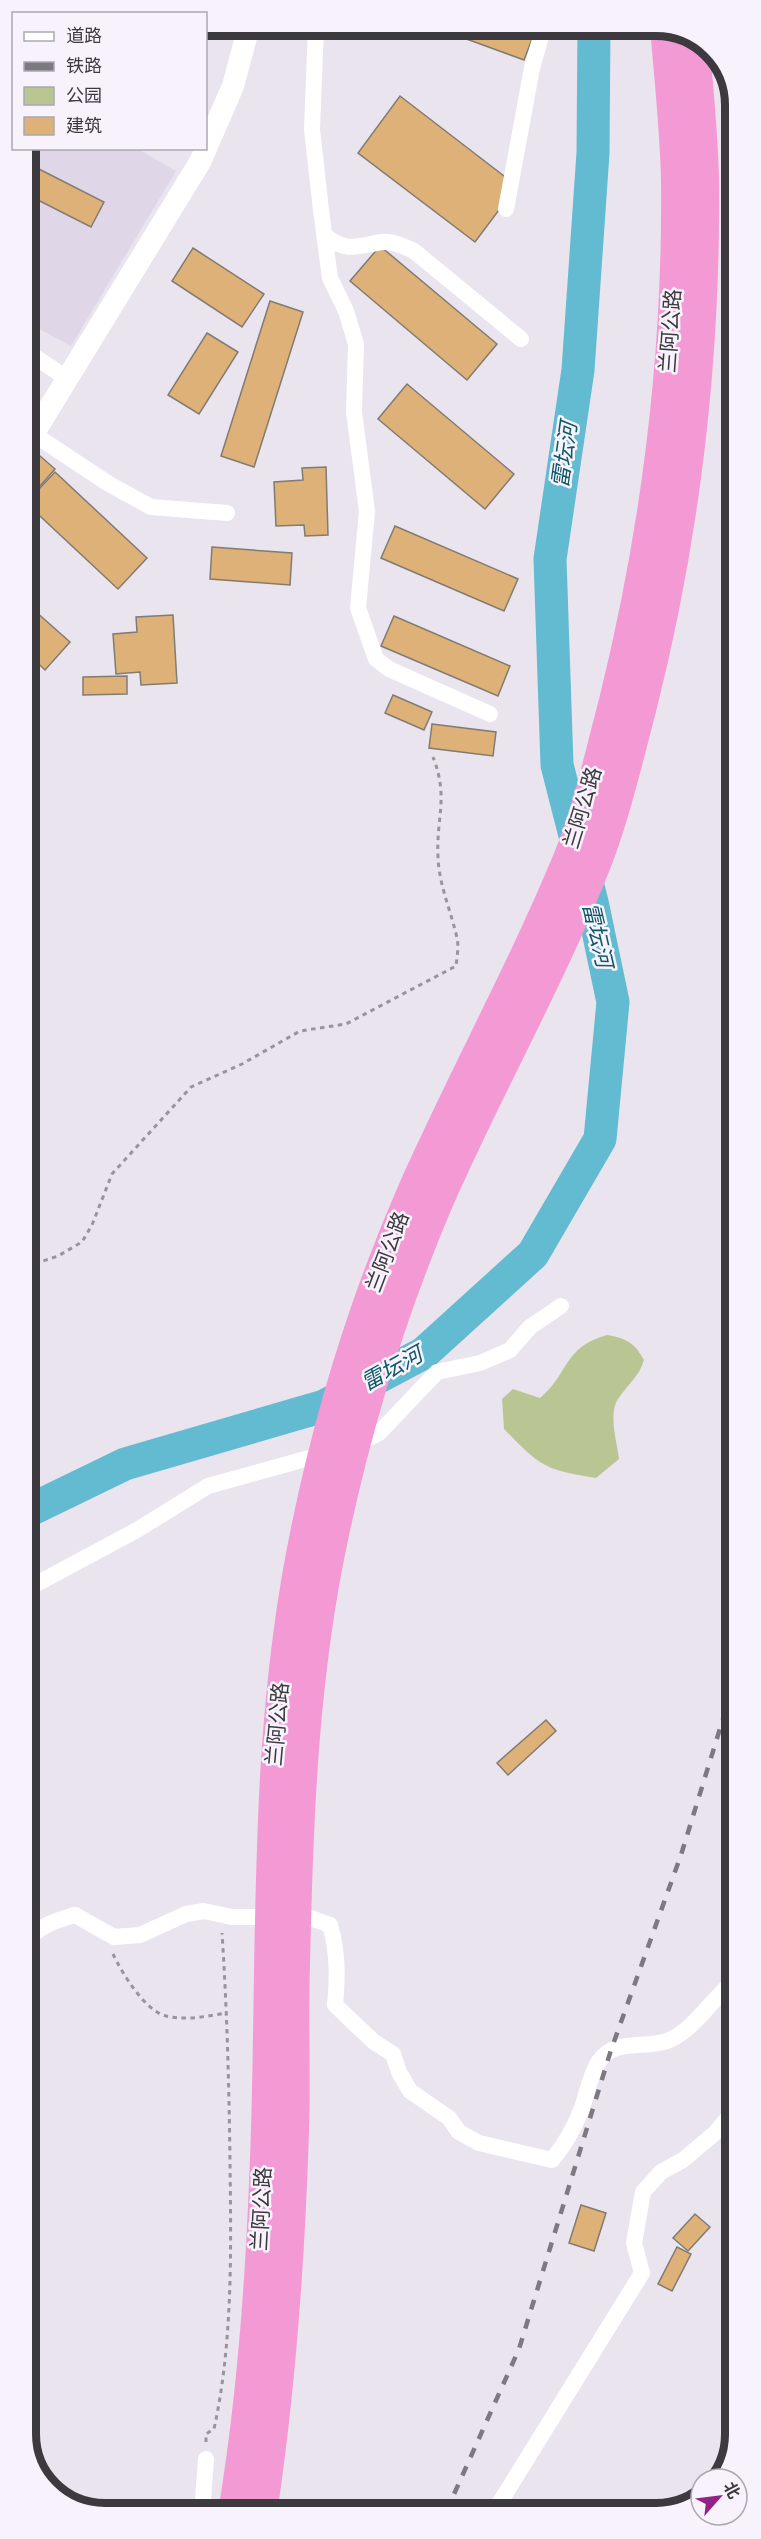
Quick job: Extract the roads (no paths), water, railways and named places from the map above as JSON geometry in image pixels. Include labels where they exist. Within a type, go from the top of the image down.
[{"type":"highway","name":"兰阿公路","points":[[263,2503],[275,2423],[286,2302],[294,2127],[271,1809],[282,1672],[305,1531],[330,1427],[361,1325],[412,1192],[568,857],[605,735],[635,609],[658,472],[672,323],[676,174],[666,37]]},
{"type":"highway","name":"兰阿公路","points":[[234,2503],[246,2420],[257,2301],[266,2128],[281,1969],[300,1810],[310,1676],[333,1537],[367,1401],[404,1290],[438,1203],[595,867],[633,742],[663,615],[686,476],[700,325],[704,174],[695,48]]},
{"type":"street","points":[[207,146],[233,86],[246,36]]},
{"type":"street","points":[[316,36],[312,129],[330,278],[346,311],[356,344],[354,412],[367,511],[358,608],[376,659],[389,669],[490,714]]},
{"type":"street","points":[[506,209],[532,68],[541,36]]},
{"type":"street","points":[[36,431],[205,150]]},
{"type":"street","points":[[325,236],[339,247],[363,247],[384,242],[398,244],[414,251],[522,339]]},
{"type":"street","points":[[36,358],[69,379]]},
{"type":"street","points":[[36,444],[151,507],[227,513]]},
{"type":"street","points":[[36,1584],[137,1530],[208,1486],[286,1462],[349,1448],[379,1433],[437,1372],[480,1363],[510,1350],[530,1327],[561,1306]]},
{"type":"street","points":[[36,1932],[54,1922],[75,1916],[114,1937],[140,1935],[186,1914],[204,1911],[266,1917],[290,1910],[330,1925],[338,1969],[335,2005],[374,2042],[393,2054],[399,2072],[410,2091],[449,2118],[459,2132],[479,2143],[552,2160],[580,2111],[600,2060],[611,2050],[634,2044],[666,2041],[687,2030],[725,1988]]},
{"type":"street","points":[[500,2503],[642,2273],[634,2243],[644,2192],[661,2172],[683,2160],[715,2133],[725,2121]]},
{"type":"street","points":[[203,2503],[206,2459]]},
{"type":"waterway","name":"雷坛河","points":[[36,1507],[125,1464],[324,1406],[424,1353],[533,1254],[600,1139],[613,1002],[592,902],[557,765],[550,559],[578,370],[593,153],[594,36]]},
{"type":"railway","points":[[450,2503],[519,2349],[611,2050],[681,1855],[725,1712]]}]
